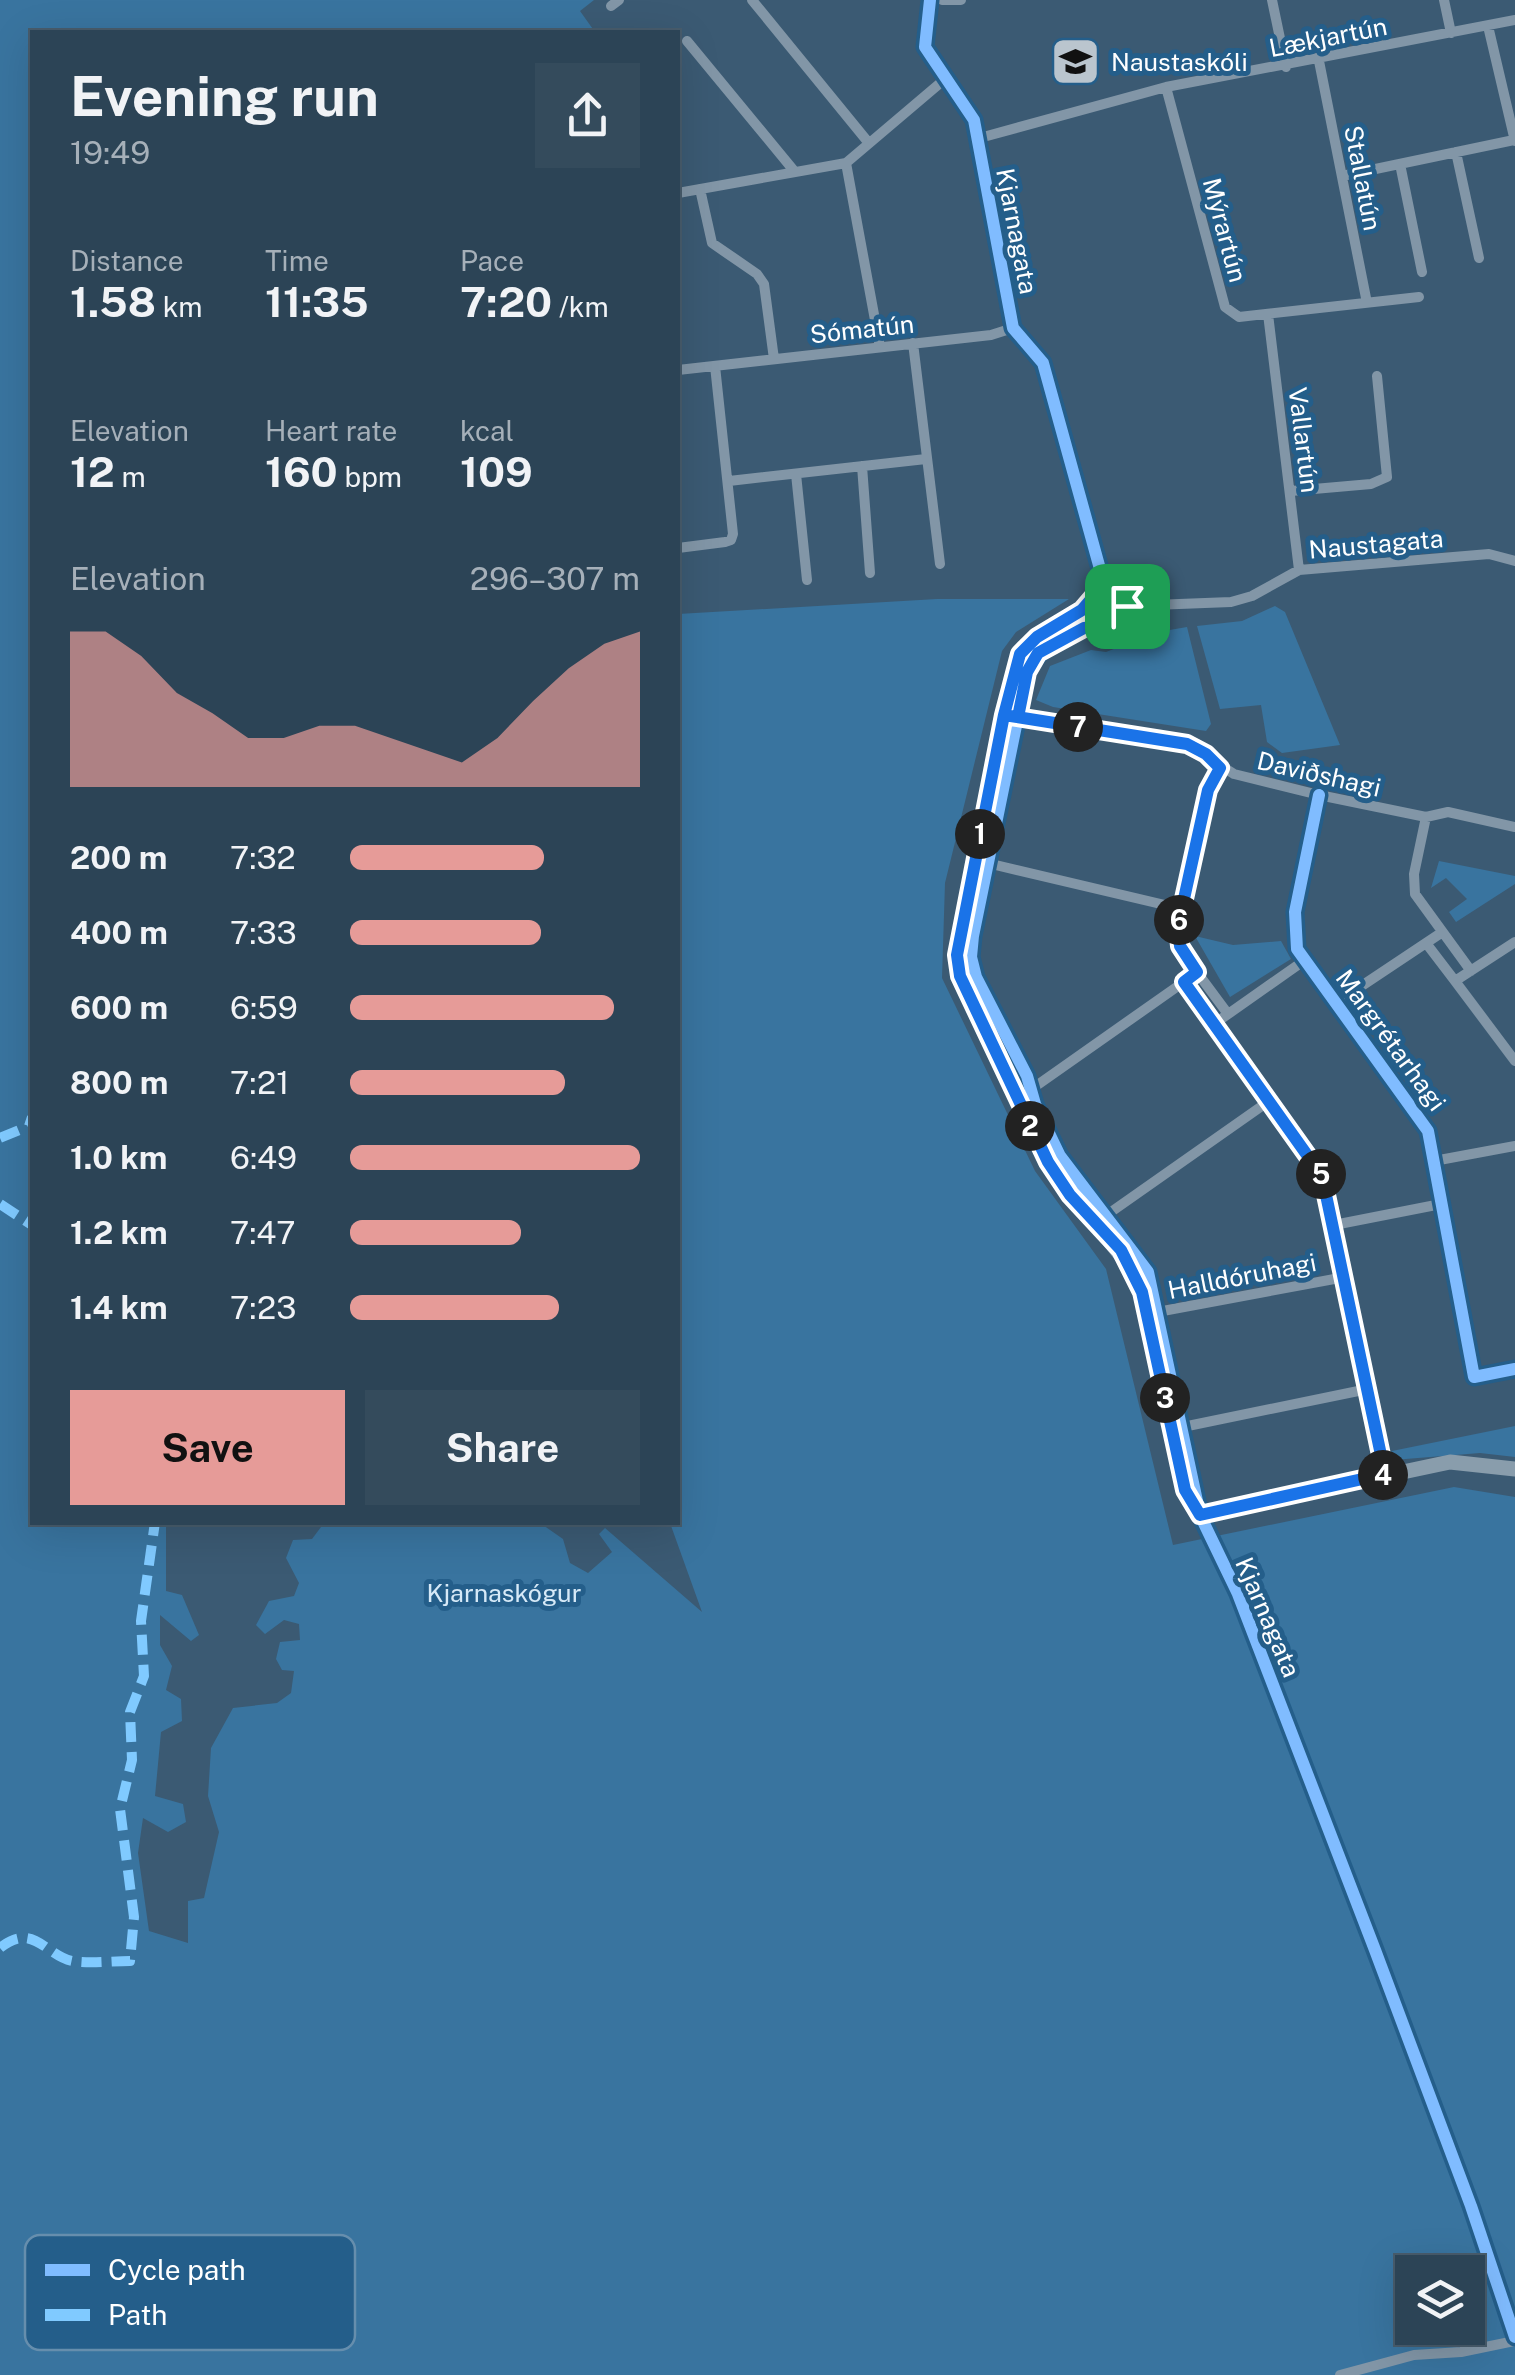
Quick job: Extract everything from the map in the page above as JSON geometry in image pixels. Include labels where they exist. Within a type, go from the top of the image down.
[{"type":"street","points":[[752,0],[868,142]]},
{"type":"street","name":"Kjarnagata","points":[[930,0],[925,46],[968,107],[1012,328],[1043,362],[1105,587]]},
{"type":"street","points":[[942,0],[961,0]]},
{"type":"street","points":[[1272,0],[1286,67]]},
{"type":"street","points":[[1444,0],[1451,33]]},
{"type":"street","name":"Lækjartún","points":[[976,140],[1166,88],[1515,20]]},
{"type":"street","points":[[1342,176],[1514,141],[1488,26]]},
{"type":"street","points":[[687,41],[795,172]]},
{"type":"street","name":"Stallatún","points":[[1319,61],[1367,303]]},
{"type":"street","points":[[680,193],[846,163],[945,79]]},
{"type":"street","points":[[1502,90],[1515,87]]},
{"type":"street","name":"Mýrartún","points":[[1166,88],[1224,306],[1239,318],[1419,297]]},
{"type":"street","points":[[1456,152],[1480,258]]},
{"type":"street","points":[[846,163],[880,347]]},
{"type":"street","points":[[1400,164],[1422,272]]},
{"type":"street","points":[[700,189],[712,243],[757,274],[764,284],[774,359]]},
{"type":"street","name":"Vallartún","points":[[1268,314],[1300,570]]},
{"type":"street","name":"Sómatún","points":[[680,370],[914,344],[1012,328]]},
{"type":"street","points":[[914,344],[940,564]]},
{"type":"street","points":[[680,548],[731,540],[729,482],[715,366]]},
{"type":"street","points":[[1291,490],[1371,484],[1387,477],[1378,376]]},
{"type":"street","points":[[729,482],[926,459]]},
{"type":"street","points":[[862,466],[870,573]]},
{"type":"street","points":[[796,474],[807,580]]},
{"type":"street","name":"Naustagata","points":[[1127,606],[1230,602],[1252,596],[1300,570],[1489,554],[1515,562]]},
{"type":"street","points":[[1105,587],[1121,592],[1127,606],[1122,620],[1104,625],[1090,614],[1089,602],[1095,592],[1105,587]]},
{"type":"street","name":"Kjarnagata","points":[[1089,602],[1020,654],[981,861],[971,957],[1024,1094],[1101,1219],[1138,1254],[1200,1515],[1238,1594],[1348,1879],[1471,2206],[1515,2339]]},
{"type":"street","name":"Kjarnagata","points":[[1011,716],[1038,653],[1084,628],[1104,625]]},
{"type":"street","name":"Daviðshagi","points":[[1011,716],[1187,744],[1206,754],[1220,768],[1319,795],[1426,817],[1448,812],[1515,827]]},
{"type":"street","points":[[1220,768],[1208,790],[1178,940],[1228,1014]]},
{"type":"street","name":"Margrétarhagi","points":[[1319,795],[1294,912],[1297,949],[1428,1131],[1474,1376],[1515,1368]]},
{"type":"street","points":[[1426,817],[1414,888],[1420,906],[1471,970]]},
{"type":"street","points":[[981,861],[1182,909]]},
{"type":"street","points":[[1336,1004],[1441,933]]},
{"type":"street","points":[[1455,981],[1515,942]]},
{"type":"street","points":[[1426,943],[1515,1062]]},
{"type":"street","points":[[1214,1024],[1305,960]]},
{"type":"street","points":[[1024,1094],[1197,972]]},
{"type":"street","points":[[1184,982],[1322,1176],[1385,1474]]},
{"type":"street","points":[[1101,1219],[1269,1101]]},
{"type":"street","points":[[1434,1161],[1515,1146]]},
{"type":"street","name":"Halldóruhagi","points":[[1334,1225],[1442,1204]]},
{"type":"street","name":"Halldóruhagi","points":[[1153,1313],[1345,1277]]},
{"type":"street","points":[[1177,1428],[1368,1388]]},
{"type":"street","points":[[1200,1515],[1462,1461],[1515,1469]]},
{"type":"street","points":[[1340,2375],[1414,2355],[1461,2352],[1515,2339]]},
{"type":"green space","name":"Kjarnaskógur","points":[[0,0],[594,0],[580,11],[594,30],[30,30],[30,1525],[166,1525],[166,1591],[182,1595],[199,1635],[191,1641],[160,1615],[160,1645],[172,1666],[166,1690],[181,1699],[182,1721],[161,1732],[155,1796],[183,1804],[186,1822],[168,1832],[143,1818],[138,1853],[149,1931],[188,1943],[188,1901],[204,1898],[219,1832],[208,1796],[211,1748],[233,1708],[277,1703],[291,1693],[294,1671],[282,1670],[276,1659],[280,1642],[300,1640],[299,1624],[284,1620],[265,1634],[256,1625],[269,1601],[294,1596],[299,1583],[286,1558],[293,1540],[312,1539],[322,1525],[543,1525],[563,1539],[570,1563],[588,1573],[612,1552],[599,1534],[605,1528],[702,1612],[671,1525],[680,1525],[680,614],[937,599],[1069,599],[1016,632],[1002,651],[945,883],[942,978],[1035,1171],[1106,1269],[1173,1545],[1454,1487],[1515,1497],[1515,2375],[0,2375]]},
{"type":"green space","points":[[1275,606],[1285,612],[1340,745],[1282,753],[1267,742],[1261,705],[1220,709],[1197,626],[1242,621]]},
{"type":"green space","points":[[1187,627],[1211,724],[1206,731],[1053,707],[1036,700],[1050,666],[1091,650],[1106,652],[1158,632]]},
{"type":"green space","points":[[1439,861],[1515,876],[1515,884],[1456,922],[1449,912],[1467,899],[1446,878],[1431,888]]},
{"type":"green space","points":[[1195,936],[1233,945],[1281,941],[1291,959],[1230,997]]},
{"type":"green space","points":[[1515,1426],[1515,1457],[1480,1453],[1393,1460],[1387,1452]]},
{"type":"marked path","points":[[0,1138],[30,1123]]},
{"type":"marked path","points":[[0,1204],[30,1224]]},
{"type":"marked path","points":[[0,1948],[22,1938],[39,1942],[72,1961],[130,1961],[134,1917],[120,1809],[132,1760],[130,1712],[144,1676],[141,1621],[155,1525]]},
{"type":"cycle path","points":[[930,0],[925,47],[974,120],[1013,328],[1043,363],[1105,587]]},
{"type":"cycle path","points":[[1104,625],[1081,629],[1059,639],[1040,654],[1027,672],[971,957],[976,977],[1027,1076],[1035,1104],[1060,1156],[1148,1272],[1200,1515],[1238,1594],[1375,1950],[1471,2206],[1515,2337]]},
{"type":"cycle path","points":[[1319,795],[1295,912],[1297,949],[1428,1131],[1474,1377],[1515,1369]]},
{"type":"place","name":"Naustaskóli","points":[[1076,62]]},
{"type":"route","points":[[1127,606],[1121,592],[1105,587],[1095,592],[1082,610],[1030,642],[1016,660],[1004,715],[1187,744],[1206,754],[1220,768],[1208,790],[1178,926],[1182,952],[1197,972],[1184,982],[1322,1176],[1385,1474],[1200,1515],[1185,1490],[1142,1292],[1132,1268],[1121,1250],[1070,1195],[1048,1162],[960,976],[957,955],[1004,715],[1018,717],[1027,672],[1038,653],[1084,628],[1116,624],[1126,614],[1127,606]]}]
